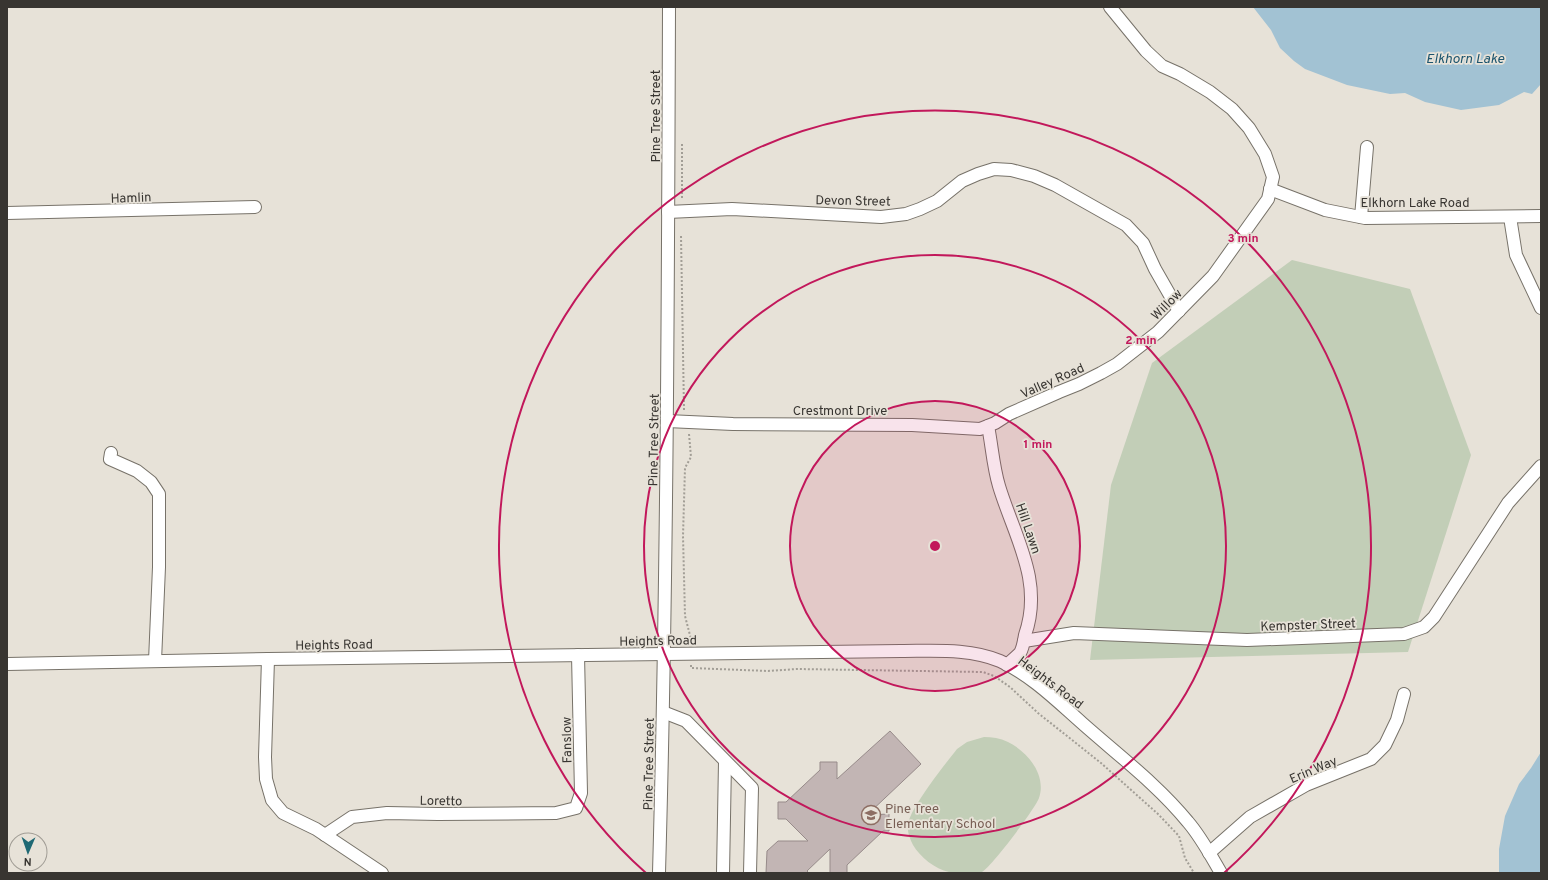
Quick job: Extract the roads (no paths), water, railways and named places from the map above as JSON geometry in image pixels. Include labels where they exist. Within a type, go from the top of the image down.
[{"type":"street","name":"Pine Tree Street","points":[[659,873],[667,421],[669,7]]},
{"type":"street","points":[[1110,7],[1146,51],[1162,66],[1180,74],[1204,89],[1232,109],[1249,128],[1265,154],[1273,177],[1270,189]]},
{"type":"street","points":[[1361,217],[1368,147]]},
{"type":"street","name":"Devon Street","points":[[668,212],[732,209],[881,217],[906,214],[920,210],[937,201],[962,182],[978,174],[994,169],[1011,170],[1034,176],[1055,185],[1126,225],[1143,243],[1155,269],[1179,311]]},
{"type":"street","name":"Elkhorn Lake Road","points":[[1270,189],[1325,210],[1361,217],[1541,216]]},
{"type":"street","name":"Willow","points":[[1106,371],[1158,332],[1213,276],[1268,199],[1270,189]]},
{"type":"street","name":"Hamlin","points":[[7,213],[255,207]]},
{"type":"street","points":[[1510,217],[1516,254],[1541,308]]},
{"type":"street","name":"Valley Road","points":[[1009,414],[1106,371]]},
{"type":"street","name":"Crestmont Drive","points":[[667,421],[733,424],[912,425],[980,429],[1009,414]]},
{"type":"street","name":"Hill Lawn","points":[[988,426],[999,486],[1021,543],[1030,578],[1032,598],[1030,618],[1024,641]]},
{"type":"street","points":[[111,453],[110,459],[137,471],[151,482],[159,494],[160,568],[155,661]]},
{"type":"street","name":"Kempster Street","points":[[1024,641],[1074,633],[1263,640],[1404,634],[1424,627],[1444,604],[1508,503],[1541,466]]},
{"type":"street","points":[[1006,665],[1020,652],[1024,641]]},
{"type":"street","name":"Heights Road","points":[[7,664],[664,653],[951,651],[974,654],[1000,661],[1026,677],[1056,700],[1150,783],[1188,822],[1210,853],[1221,873]]},
{"type":"street","name":"Fanslow","points":[[562,812],[576,808],[581,793],[578,655]]},
{"type":"street","points":[[268,659],[265,757],[266,779],[272,800],[283,813],[316,829],[382,873]]},
{"type":"street","name":"Erin Way","points":[[1210,853],[1250,817],[1306,785],[1371,759],[1385,745],[1397,720],[1404,694]]},
{"type":"street","points":[[663,712],[686,721],[752,788],[750,873]]},
{"type":"street","points":[[723,873],[725,762]]},
{"type":"street","name":"Loretto","points":[[325,835],[352,817],[387,812],[520,814],[562,812]]},
{"type":"water","name":"Elkhorn Lake","points":[[1253,7],[1541,7],[1541,84],[1532,94],[1524,92],[1499,105],[1461,110],[1425,102],[1405,93],[1390,94],[1347,85],[1305,69],[1294,61],[1280,48],[1271,30]]},
{"type":"water","points":[[1541,752],[1541,873],[1499,873],[1499,849],[1505,816],[1519,784]]},
{"type":"place","name":"Pine Tree Elementary School","points":[[871,815]]}]
